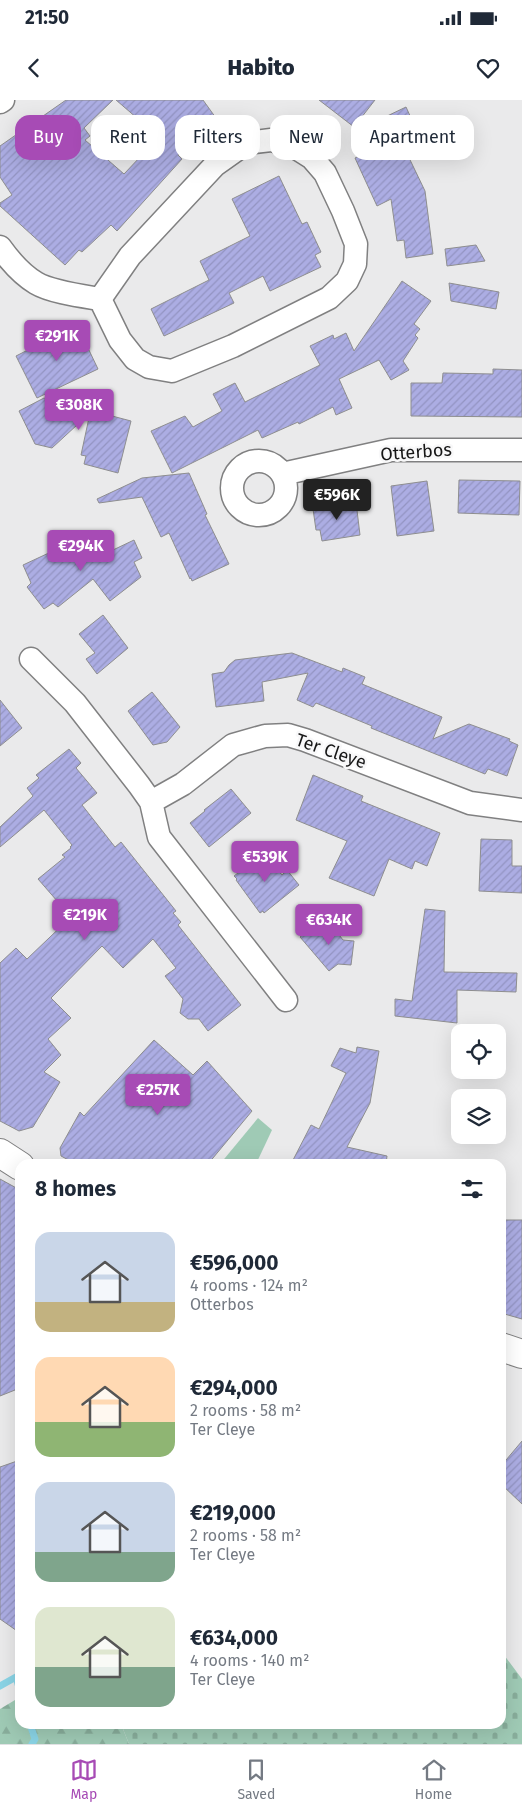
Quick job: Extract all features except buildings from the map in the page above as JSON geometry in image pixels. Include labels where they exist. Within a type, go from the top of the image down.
[{"type":"main road","points":[[0,1153],[15,1163]]},
{"type":"main road","points":[[506,1349],[522,1354]]},
{"type":"street","points":[[271,140],[293,146],[312,158],[325,173],[356,244],[355,264],[347,281],[329,298],[233,346],[172,371],[149,367],[136,359],[120,340],[100,299],[130,256],[215,165],[246,143],[271,140]]},
{"type":"street","points":[[0,247],[14,266],[36,284],[100,299]]},
{"type":"street","name":"Otterbos","points":[[282,474],[391,450],[522,450]]},
{"type":"street","points":[[31,659],[75,703],[151,802],[159,837],[286,1000]]},
{"type":"street","name":"Ter Cleye","points":[[151,802],[183,784],[233,745],[264,736],[288,736],[305,740],[470,803],[522,810]]},
{"type":"green space","points":[[258,1118],[272,1130],[258,1159],[224,1159]]},
{"type":"green space","points":[[506,1658],[522,1679],[522,1744],[129,1744],[123,1729],[506,1729]]},
{"type":"green space","points":[[15,1700],[15,1729],[123,1729],[129,1744],[0,1744],[0,1709]]},
{"type":"waterway","points":[[0,1686],[15,1678]]},
{"type":"waterway","points":[[32,1729],[35,1739],[32,1744]]}]
